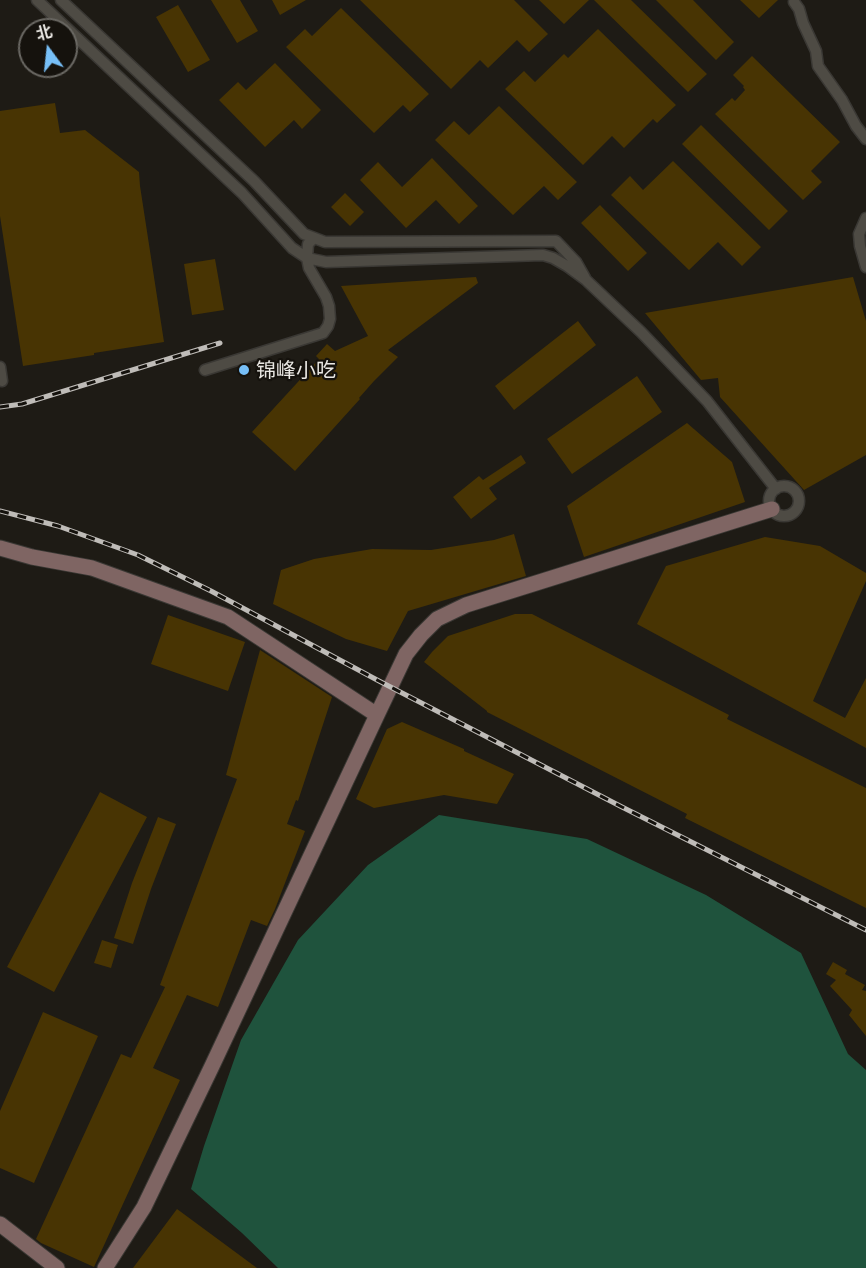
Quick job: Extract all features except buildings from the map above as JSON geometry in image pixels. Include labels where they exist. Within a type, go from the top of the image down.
[{"type":"street","points":[[37,0],[242,193],[308,263],[326,297],[330,319],[323,333],[205,370]]},
{"type":"street","points":[[61,0],[254,181],[304,234],[325,242],[556,241],[576,262],[586,280]]},
{"type":"street","points":[[794,2],[816,51],[818,66],[866,139]]},
{"type":"street","points":[[866,218],[859,234],[866,267]]},
{"type":"street","points":[[308,263],[308,244],[314,238]]},
{"type":"street","points":[[308,263],[543,255],[553,258],[586,280],[641,332],[707,401],[776,489]]},
{"type":"street","points":[[0,367],[2,381]]},
{"type":"street","points":[[784,486],[793,489],[798,497],[798,506],[788,515],[779,515],[772,509],[769,500],[776,489],[784,486]]},
{"type":"street","points":[[105,1268],[144,1207],[406,654],[420,635],[437,619],[466,605],[772,509]]},
{"type":"street","points":[[0,548],[32,557],[92,568],[228,617],[377,715]]},
{"type":"street","points":[[0,1224],[57,1268]]},
{"type":"green space","points":[[439,815],[587,839],[706,895],[801,953],[848,1054],[866,1070],[866,1268],[278,1268],[191,1189],[241,1040],[298,940],[368,865]]},
{"type":"railway","points":[[0,407],[22,404],[220,343]]},
{"type":"railway","points":[[0,511],[58,526],[138,555],[622,807],[866,930]]},
{"type":"place","name":"锦峰小吃","points":[[244,370]]}]
